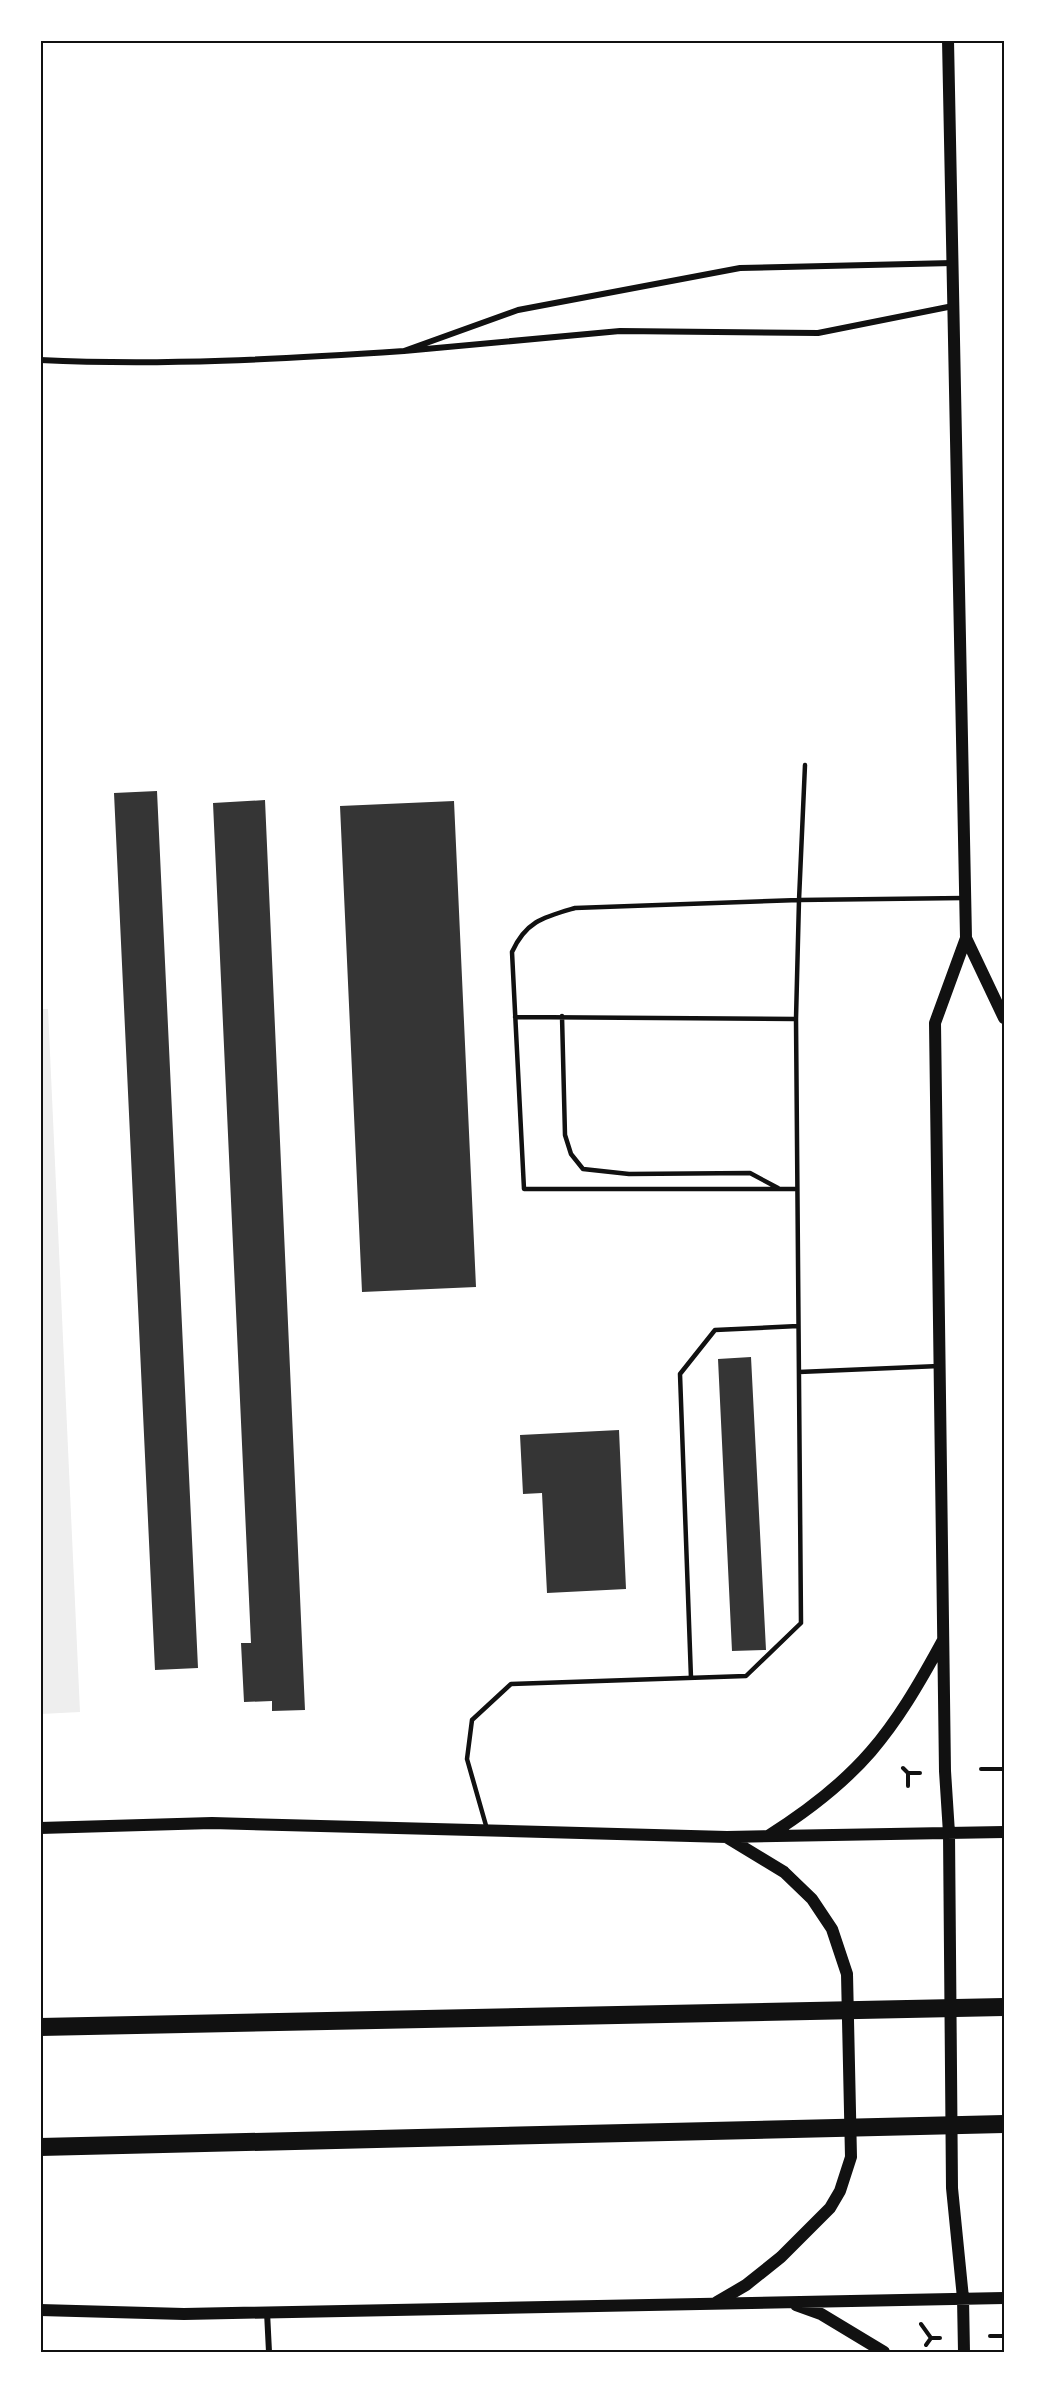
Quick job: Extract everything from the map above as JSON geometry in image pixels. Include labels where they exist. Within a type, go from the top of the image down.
[{"type":"highway","points":[[40,2027],[1005,2007]]},
{"type":"highway","points":[[40,2147],[1005,2124]]},
{"type":"main road","points":[[948,40],[966,938],[935,1023],[945,1771],[950,1833],[952,2188],[963,2298],[964,2352]]},
{"type":"main road","points":[[966,938],[1005,1018]]},
{"type":"main road","points":[[767,1837],[811,1809],[867,1759],[894,1724],[944,1639]]},
{"type":"main road","points":[[40,1828],[212,1823],[487,1829],[727,1838],[1005,1832]]},
{"type":"main road","points":[[714,2303],[746,2285],[781,2257],[830,2208],[840,2191],[851,2157],[847,1974],[832,1929],[812,1899],[784,1872],[727,1838]]},
{"type":"main road","points":[[40,2310],[267,2312],[1005,2298]]},
{"type":"main road","points":[[786,2302],[821,2314],[884,2352]]},
{"type":"street","points":[[404,351],[518,310],[740,268],[953,263]]},
{"type":"street","points":[[40,360],[105,363],[224,363],[404,351],[620,331],[818,333],[953,306]]},
{"type":"street","points":[[267,2312],[269,2352]]},
{"type":"lane","points":[[487,1829],[467,1759],[472,1720],[512,1684],[746,1676],[801,1623],[796,1019],[805,765]]},
{"type":"lane","points":[[797,1189],[524,1189],[512,952],[520,934],[544,917],[574,908],[799,900],[966,898]]},
{"type":"lane","points":[[562,1016],[565,1135],[571,1154],[583,1169],[629,1174],[750,1173],[780,1189]]},
{"type":"lane","points":[[515,1017],[796,1019]]},
{"type":"lane","points":[[690,1678],[680,1374],[715,1330],[798,1326]]},
{"type":"lane","points":[[799,1372],[939,1366]]},
{"type":"path","points":[[903,1768],[908,1773],[920,1773]]},
{"type":"path","points":[[981,1769],[1005,1769]]},
{"type":"path","points":[[908,1773],[908,1786]]},
{"type":"path","points":[[921,2324],[931,2338],[926,2345]]},
{"type":"path","points":[[990,2336],[1004,2336]]},
{"type":"shaded area","points":[[41,1009],[48,1009],[80,1712],[41,1714]]},
{"type":"building","points":[[157,791],[198,1668],[155,1670],[114,793]]},
{"type":"building","points":[[265,800],[305,1710],[272,1711],[272,1701],[244,1702],[241,1643],[251,1643],[213,803]]},
{"type":"building","points":[[454,801],[476,1287],[362,1292],[340,806]]},
{"type":"building","points":[[751,1357],[766,1650],[732,1651],[718,1359]]},
{"type":"building","points":[[619,1430],[626,1589],[547,1593],[542,1493],[523,1494],[520,1435]]}]
